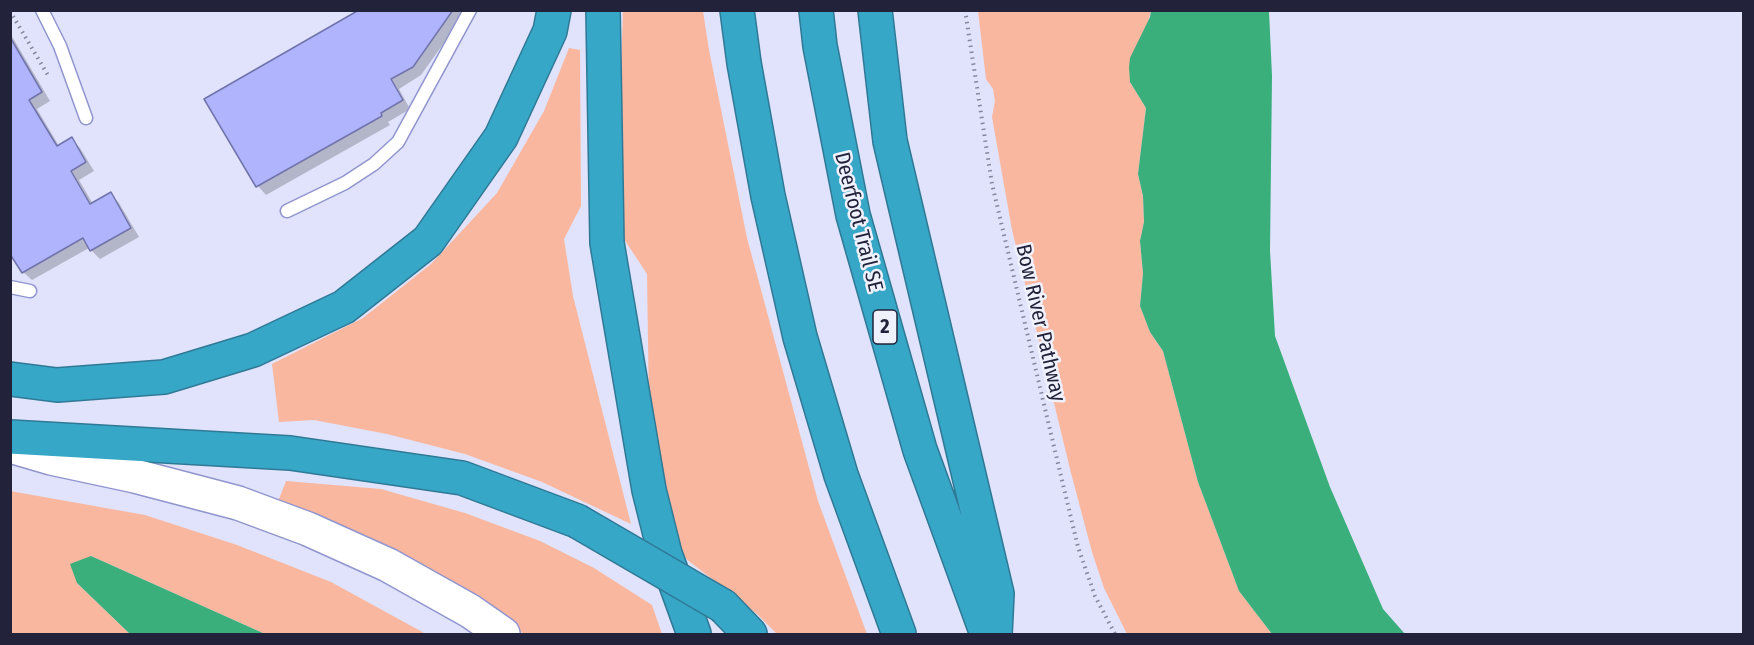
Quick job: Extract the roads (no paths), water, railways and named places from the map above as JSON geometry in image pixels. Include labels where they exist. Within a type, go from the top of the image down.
[{"type":"highway","points":[[10,379],[57,385],[164,377],[253,350],[344,307],[428,241],[501,136],[550,31],[554,10]]},
{"type":"highway","points":[[603,10],[607,243],[649,490],[665,554],[694,634]]},
{"type":"highway","points":[[737,10],[744,63],[768,196],[800,337],[841,475],[899,634]]},
{"type":"highway","name":"Deerfoot Trail SE","points":[[816,10],[820,46],[853,215],[920,450],[987,634]]},
{"type":"highway","points":[[875,10],[890,141],[997,594],[995,634]]},
{"type":"highway","points":[[10,437],[290,453],[462,478],[577,521],[723,606],[750,634]]},
{"type":"street","points":[[10,446],[238,503],[308,529],[388,565],[470,611],[503,634]]},
{"type":"lane","points":[[42,10],[60,46],[86,118]]},
{"type":"lane","points":[[287,211],[345,183],[374,164],[398,142],[470,10]]},
{"type":"lane","points":[[10,287],[30,291]]}]
